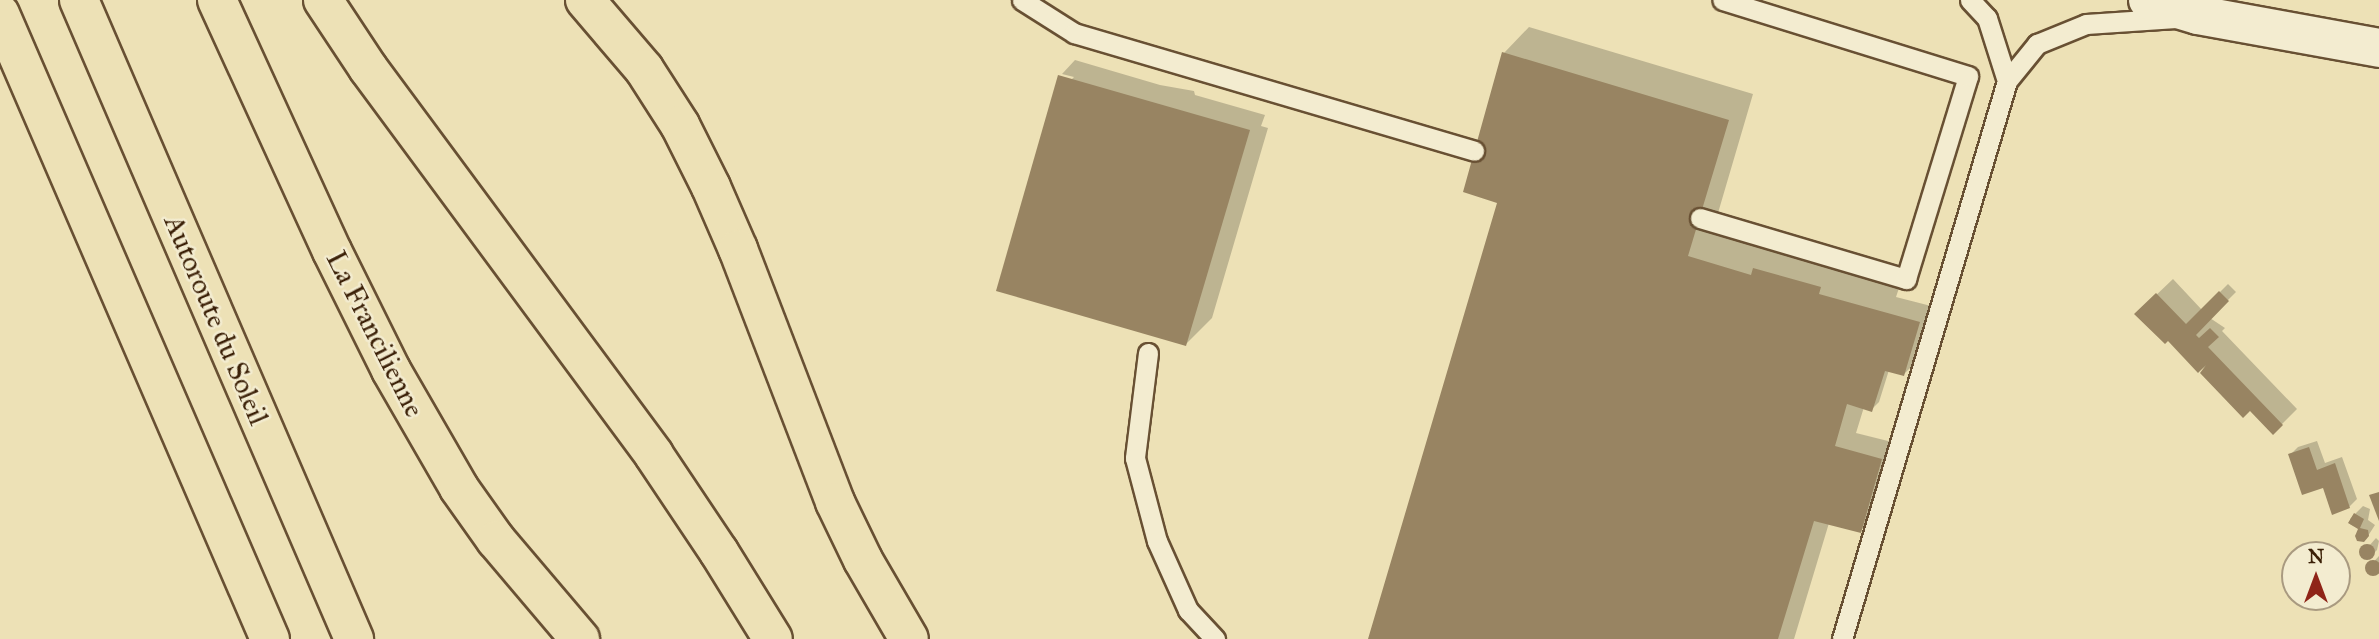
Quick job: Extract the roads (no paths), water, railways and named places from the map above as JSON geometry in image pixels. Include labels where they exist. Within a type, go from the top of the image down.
[{"type":"highway","name":"Autoroute du Soleil","points":[[79,0],[354,639]]},
{"type":"highway","name":"La Francilienne","points":[[218,0],[338,264],[390,370],[459,488],[496,540],[580,639]]},
{"type":"highway","points":[[323,0],[368,68],[654,455],[773,639]]},
{"type":"highway","points":[[585,0],[644,69],[692,150],[738,248],[835,502],[863,561],[909,639]]},
{"type":"highway","points":[[0,14],[270,639]]},
{"type":"main road","points":[[2148,0],[2198,15],[2379,48]]},
{"type":"lane","points":[[1022,0],[1074,33],[1474,151]]},
{"type":"lane","points":[[1700,218],[1906,279],[1968,76],[1723,0]]},
{"type":"lane","points":[[1969,0],[1987,18],[2007,81]]},
{"type":"lane","points":[[1842,639],[2007,81],[2037,44],[2086,24],[2198,15]]},
{"type":"lane","points":[[1148,353],[1135,458],[1157,541],[1172,575],[1188,610],[1215,639]]}]
